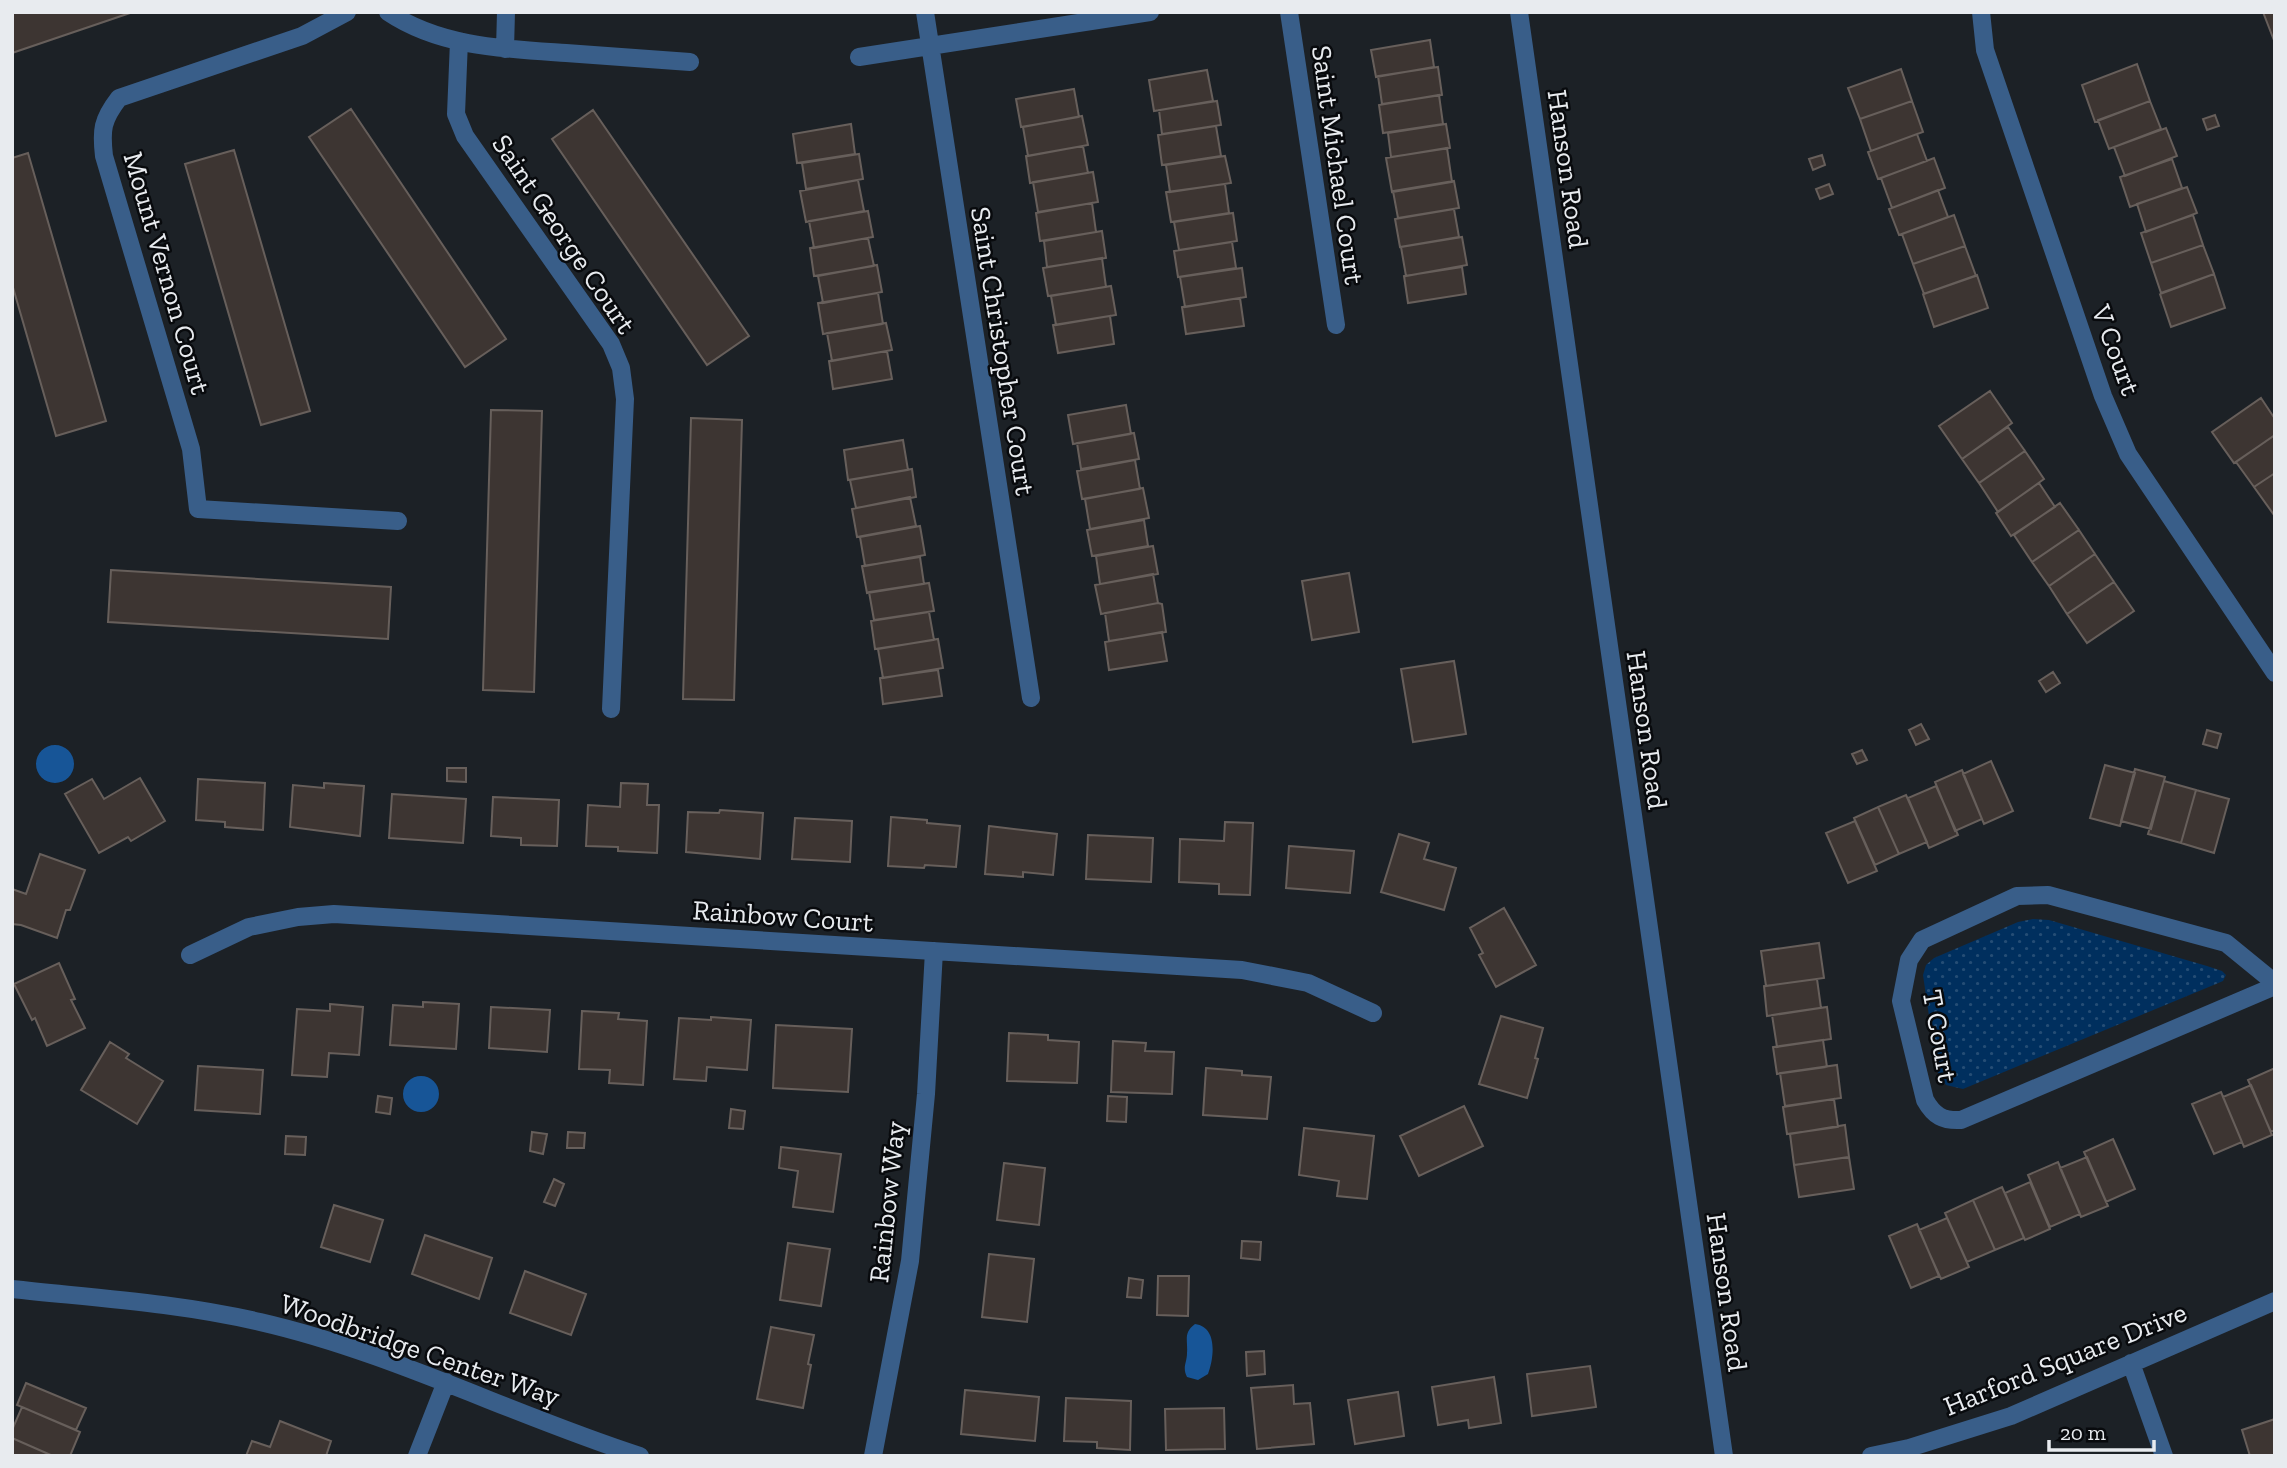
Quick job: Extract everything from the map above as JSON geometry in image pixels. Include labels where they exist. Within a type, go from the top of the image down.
[{"type":"street","name":"Mount Vernon Court","points":[[347,12],[302,36],[119,98],[106,114],[102,134],[104,156],[191,449],[198,509],[398,521]]},
{"type":"street","points":[[388,12],[426,31],[458,41],[505,49],[690,62]]},
{"type":"street","points":[[505,49],[506,12]]},
{"type":"street","name":"Saint Christopher Court","points":[[925,12],[1031,698]]},
{"type":"street","points":[[859,57],[1150,12]]},
{"type":"street","name":"Saint Michael Court","points":[[1289,12],[1336,325]]},
{"type":"street","name":"Hanson Road","points":[[1519,12],[1724,1456]]},
{"type":"street","name":"V Court","points":[[1981,12],[1985,50],[2103,396],[2129,454],[2275,673]]},
{"type":"street","name":"Saint George Court","points":[[458,41],[456,114],[466,136],[611,344],[621,368],[625,399],[611,709]]},
{"type":"street","name":"T Court","points":[[2048,895],[2226,943],[2275,984],[1961,1120],[1947,1121],[1932,1113],[1925,1100],[1901,1001],[1909,960],[1922,940],[2017,896],[2048,895]]},
{"type":"street","name":"Rainbow Court","points":[[190,955],[249,928],[298,917],[334,914],[1242,970],[1308,983],[1373,1013]]},
{"type":"street","name":"Rainbow Way","points":[[873,1456],[910,1261],[926,1094],[934,951]]},
{"type":"street","name":"Woodbridge Center Way","points":[[12,1289],[178,1307],[260,1322],[352,1348],[640,1456]]},
{"type":"street","name":"Harford Square Drive","points":[[1871,1456],[1909,1448],[2011,1416],[2275,1301]]},
{"type":"street","points":[[2131,1363],[2164,1456]]},
{"type":"street","points":[[417,1456],[446,1382]]},
{"type":"shaded area","points":[[55,745],[68,751],[74,764],[68,777],[55,783],[42,777],[36,764],[42,751]]},
{"type":"shaded area","points":[[2049,920],[2207,966],[2226,975],[2223,981],[1963,1089],[1946,1085],[1937,1071],[1923,975],[1926,965],[1934,958],[2018,922]]},
{"type":"shaded area","points":[[421,1076],[434,1081],[439,1094],[434,1107],[421,1112],[408,1107],[403,1094],[408,1081]]},
{"type":"shaded area","points":[[1195,1324],[1208,1331],[1213,1352],[1208,1374],[1198,1380],[1187,1377],[1185,1370],[1187,1334]]},
{"type":"building","points":[[12,12],[133,12],[12,53]]},
{"type":"building","points":[[2263,12],[2275,12],[2275,43]]},
{"type":"building","points":[[1430,40],[1434,67],[1376,77],[1371,50]]},
{"type":"building","points":[[2137,64],[2150,101],[2095,122],[2082,85]]},
{"type":"building","points":[[1438,67],[1442,95],[1382,104],[1378,76]]},
{"type":"building","points":[[1901,69],[1912,101],[1860,119],[1848,88]]},
{"type":"building","points":[[1207,70],[1213,101],[1154,111],[1149,80]]},
{"type":"building","points":[[1074,89],[1079,117],[1021,127],[1016,99]]},
{"type":"building","points":[[1439,95],[1443,124],[1383,133],[1379,105]]},
{"type":"building","points":[[1217,101],[1221,125],[1162,134],[1159,110]]},
{"type":"building","points":[[1912,101],[1923,132],[1871,151],[1860,119]]},
{"type":"building","points":[[2150,101],[2161,129],[2109,149],[2098,120]]},
{"type":"building","points":[[351,109],[506,339],[465,367],[309,137]]},
{"type":"building","points":[[593,110],[749,336],[707,365],[552,139]]},
{"type":"building","points":[[2215,115],[2219,126],[2207,130],[2203,119]]},
{"type":"building","points":[[1082,116],[1088,145],[1028,156],[1023,127]]},
{"type":"building","points":[[851,124],[855,154],[797,163],[793,134]]},
{"type":"building","points":[[1446,124],[1450,148],[1391,157],[1388,133]]},
{"type":"building","points":[[1216,126],[1221,156],[1162,165],[1158,135]]},
{"type":"building","points":[[2166,128],[2177,156],[2125,176],[2114,147]]},
{"type":"building","points":[[1917,134],[1927,161],[1878,179],[1868,152]]},
{"type":"building","points":[[1083,146],[1088,173],[1030,183],[1026,156]]},
{"type":"building","points":[[1447,148],[1452,182],[1392,192],[1386,158]]},
{"type":"building","points":[[234,150],[310,411],[261,425],[185,164]]},
{"type":"building","points":[[28,153],[106,421],[56,436],[12,284],[12,158]]},
{"type":"building","points":[[859,154],[863,179],[806,189],[802,163]]},
{"type":"building","points":[[1822,155],[1825,165],[1813,170],[1809,159]]},
{"type":"building","points":[[1225,156],[1231,183],[1170,192],[1166,165]]},
{"type":"building","points":[[1934,158],[1945,188],[1892,208],[1881,178]]},
{"type":"building","points":[[2172,159],[2182,188],[2130,207],[2120,177]]},
{"type":"building","points":[[1093,172],[1098,202],[1038,212],[1033,182]]},
{"type":"building","points":[[858,180],[864,211],[806,222],[800,191]]},
{"type":"building","points":[[1454,181],[1459,208],[1398,218],[1393,191]]},
{"type":"building","points":[[1225,184],[1229,213],[1171,222],[1166,192]]},
{"type":"building","points":[[1829,184],[1833,194],[1820,199],[1816,189]]},
{"type":"building","points":[[2187,187],[2197,213],[2146,232],[2137,204]]},
{"type":"building","points":[[1938,190],[1948,217],[1899,235],[1889,209]]},
{"type":"building","points":[[1092,203],[1096,232],[1040,241],[1036,213]]},
{"type":"building","points":[[1454,209],[1459,237],[1400,247],[1395,219]]},
{"type":"building","points":[[868,211],[873,237],[814,248],[809,221]]},
{"type":"building","points":[[1233,213],[1237,241],[1179,250],[1174,222]]},
{"type":"building","points":[[1954,215],[1965,246],[1913,264],[1902,234]]},
{"type":"building","points":[[2193,215],[2203,245],[2151,263],[2141,233]]},
{"type":"building","points":[[1102,231],[1106,258],[1047,267],[1044,241]]},
{"type":"building","points":[[1462,237],[1467,265],[1406,276],[1401,247]]},
{"type":"building","points":[[868,238],[874,266],[814,276],[810,248]]},
{"type":"building","points":[[1232,242],[1236,268],[1178,277],[1174,251]]},
{"type":"building","points":[[2203,245],[2214,274],[2161,293],[2151,263]]},
{"type":"building","points":[[1965,246],[1976,276],[1924,294],[1913,264]]},
{"type":"building","points":[[1102,258],[1106,287],[1048,296],[1043,268]]},
{"type":"building","points":[[877,265],[882,292],[823,303],[818,276]]},
{"type":"building","points":[[1462,267],[1466,294],[1408,303],[1404,276]]},
{"type":"building","points":[[1242,268],[1246,297],[1185,307],[1180,277]]},
{"type":"building","points":[[2214,274],[2225,308],[2171,327],[2160,294]]},
{"type":"building","points":[[1977,275],[1988,308],[1934,327],[1923,294]]},
{"type":"building","points":[[1111,286],[1116,315],[1056,325],[1051,296]]},
{"type":"building","points":[[878,293],[883,324],[823,334],[818,303]]},
{"type":"building","points":[[1240,298],[1244,326],[1186,334],[1182,307]]},
{"type":"building","points":[[1110,316],[1114,344],[1058,353],[1053,325]]},
{"type":"building","points":[[886,323],[892,350],[832,361],[827,333]]},
{"type":"building","points":[[887,351],[892,379],[833,389],[829,361]]},
{"type":"building","points":[[1990,391],[2012,423],[1962,459],[1939,426]]},
{"type":"building","points":[[2261,398],[2275,419],[2275,435],[2234,463],[2212,432]]},
{"type":"building","points":[[1126,405],[1131,434],[1073,444],[1068,415]]},
{"type":"building","points":[[491,410],[542,411],[534,692],[483,690]]},
{"type":"building","points":[[691,418],[742,420],[734,700],[683,699]]},
{"type":"building","points":[[2008,427],[2025,451],[1979,483],[1962,459]]},
{"type":"building","points":[[1134,433],[1139,459],[1081,469],[1077,443]]},
{"type":"building","points":[[2275,435],[2275,473],[2254,487],[2236,462]]},
{"type":"building","points":[[903,440],[908,470],[848,480],[844,450]]},
{"type":"building","points":[[2025,451],[2044,479],[1998,512],[1979,483]]},
{"type":"building","points":[[1135,460],[1140,489],[1082,499],[1077,471]]},
{"type":"building","points":[[912,469],[916,497],[856,508],[850,480]]},
{"type":"building","points":[[2275,473],[2275,515],[2274,515],[2254,487]]},
{"type":"building","points":[[2039,483],[2055,507],[2011,536],[1996,513]]},
{"type":"building","points":[[1143,488],[1149,518],[1090,529],[1085,499]]},
{"type":"building","points":[[910,497],[916,526],[857,537],[852,509]]},
{"type":"building","points":[[2060,503],[2079,530],[2032,562],[2014,535]]},
{"type":"building","points":[[1144,520],[1148,546],[1092,556],[1087,530]]},
{"type":"building","points":[[920,526],[925,555],[865,566],[860,537]]},
{"type":"building","points":[[2079,530],[2095,554],[2049,586],[2032,562]]},
{"type":"building","points":[[1153,546],[1158,574],[1100,584],[1096,556]]},
{"type":"building","points":[[2095,554],[2114,582],[2067,614],[2049,586]]},
{"type":"building","points":[[920,557],[924,584],[867,593],[862,566]]},
{"type":"building","points":[[111,570],[391,587],[388,639],[108,622]]},
{"type":"building","points":[[1349,573],[1359,632],[1312,640],[1302,581]]},
{"type":"building","points":[[1153,574],[1158,603],[1101,614],[1095,585]]},
{"type":"building","points":[[2114,582],[2134,611],[2087,643],[2067,614]]},
{"type":"building","points":[[929,583],[934,611],[874,620],[869,592]]},
{"type":"building","points":[[1162,604],[1166,632],[1109,641],[1105,613]]},
{"type":"building","points":[[929,612],[934,640],[875,649],[871,621]]},
{"type":"building","points":[[1162,632],[1167,661],[1109,670],[1105,642]]},
{"type":"building","points":[[938,639],[943,668],[883,678],[878,649]]},
{"type":"building","points":[[1454,661],[1466,734],[1413,742],[1401,669]]},
{"type":"building","points":[[938,670],[942,696],[883,704],[880,678]]},
{"type":"building","points":[[2053,672],[2060,683],[2046,692],[2039,681]]},
{"type":"building","points":[[1921,724],[1929,739],[1916,745],[1909,730]]},
{"type":"building","points":[[2207,730],[2221,734],[2217,748],[2203,744]]},
{"type":"building","points":[[1862,750],[1867,760],[1857,764],[1852,754]]},
{"type":"building","points":[[1991,761],[2013,811],[1984,824],[1963,774]]},
{"type":"building","points":[[2105,765],[2135,773],[2120,826],[2090,818]]},
{"type":"building","points":[[447,768],[466,768],[466,782],[447,781]]},
{"type":"building","points":[[2135,769],[2165,777],[2151,829],[2121,821]]},
{"type":"building","points":[[1962,770],[1982,819],[1955,831],[1935,782]]},
{"type":"building","points":[[140,778],[165,821],[131,841],[128,837],[99,853],[65,794],[92,779],[104,799]]},
{"type":"building","points":[[198,779],[265,783],[263,830],[225,827],[225,822],[196,820]]},
{"type":"building","points":[[2164,781],[2196,790],[2181,843],[2148,834]]},
{"type":"building","points":[[324,783],[364,786],[360,836],[290,827],[293,785],[324,788]]},
{"type":"building","points":[[621,783],[648,784],[647,805],[659,805],[657,853],[618,851],[618,847],[586,846],[588,805],[620,807]]},
{"type":"building","points":[[1936,786],[1958,835],[1929,848],[1908,798]]},
{"type":"building","points":[[2196,790],[2229,799],[2214,853],[2181,843]]},
{"type":"building","points":[[392,794],[466,799],[463,843],[389,838]]},
{"type":"building","points":[[1906,795],[1927,842],[1899,854],[1878,807]]},
{"type":"building","points":[[493,797],[559,800],[557,846],[521,845],[521,838],[491,836]]},
{"type":"building","points":[[1878,807],[1899,854],[1875,865],[1854,818]]},
{"type":"building","points":[[720,810],[763,813],[760,859],[686,852],[688,812],[719,813]]},
{"type":"building","points":[[891,817],[960,826],[956,867],[888,866]]},
{"type":"building","points":[[795,818],[852,821],[850,862],[792,859]]},
{"type":"building","points":[[1855,821],[1877,871],[1848,883],[1826,833]]},
{"type":"building","points":[[1225,822],[1253,823],[1250,895],[1219,894],[1219,884],[1179,882],[1180,839],[1224,841]]},
{"type":"building","points":[[989,826],[1057,834],[1053,875],[1023,872],[1023,877],[985,874]]},
{"type":"building","points":[[1399,834],[1429,843],[1424,859],[1456,868],[1444,910],[1381,892]]},
{"type":"building","points":[[1088,835],[1153,838],[1151,882],[1086,879]]},
{"type":"building","points":[[1289,846],[1354,851],[1350,893],[1286,888]]},
{"type":"building","points":[[40,854],[85,870],[70,910],[66,910],[57,938],[12,924],[12,889],[26,894]]},
{"type":"building","points":[[1504,908],[1536,965],[1496,987],[1479,955],[1483,953],[1470,928]]},
{"type":"building","points":[[1819,943],[1824,978],[1766,986],[1761,951]]},
{"type":"building","points":[[59,963],[75,999],[71,1000],[85,1028],[47,1046],[35,1018],[32,1020],[14,984]]},
{"type":"building","points":[[1817,979],[1821,1008],[1767,1016],[1764,986]]},
{"type":"building","points":[[423,1002],[459,1004],[456,1049],[390,1045],[393,1005],[423,1007]]},
{"type":"building","points":[[330,1004],[363,1007],[359,1055],[329,1053],[327,1077],[292,1075],[297,1009],[330,1011]]},
{"type":"building","points":[[491,1007],[550,1010],[547,1052],[489,1048]]},
{"type":"building","points":[[1827,1007],[1831,1039],[1777,1047],[1772,1015]]},
{"type":"building","points":[[582,1011],[619,1013],[618,1019],[647,1021],[643,1085],[609,1083],[610,1070],[579,1069]]},
{"type":"building","points":[[1501,1016],[1543,1028],[1527,1098],[1479,1084]]},
{"type":"building","points":[[711,1017],[751,1020],[747,1070],[707,1067],[706,1081],[674,1079],[679,1018],[711,1020]]},
{"type":"building","points":[[776,1025],[852,1029],[848,1092],[773,1088]]},
{"type":"building","points":[[1009,1033],[1048,1035],[1048,1040],[1079,1042],[1077,1083],[1007,1081]]},
{"type":"building","points":[[1823,1040],[1827,1067],[1777,1074],[1773,1047]]},
{"type":"building","points":[[1113,1041],[1146,1043],[1145,1051],[1174,1052],[1172,1094],[1111,1092]]},
{"type":"building","points":[[110,1042],[129,1054],[126,1058],[163,1081],[137,1124],[81,1090]]},
{"type":"building","points":[[1837,1065],[1841,1098],[1785,1106],[1780,1073]]},
{"type":"building","points":[[198,1066],[263,1070],[260,1114],[195,1110]]},
{"type":"building","points":[[1206,1068],[1271,1077],[1267,1119],[1203,1115]]},
{"type":"building","points":[[2275,1068],[2275,1130],[2271,1132],[2248,1080]]},
{"type":"building","points":[[2251,1085],[2272,1135],[2244,1147],[2223,1097]]},
{"type":"building","points":[[2221,1092],[2242,1142],[2214,1154],[2192,1104]]},
{"type":"building","points":[[378,1096],[392,1098],[390,1114],[376,1112]]},
{"type":"building","points":[[1108,1096],[1127,1097],[1126,1122],[1107,1121]]},
{"type":"building","points":[[1834,1099],[1838,1127],[1787,1134],[1783,1107]]},
{"type":"building","points":[[1464,1106],[1483,1146],[1419,1176],[1400,1136]]},
{"type":"building","points":[[731,1109],[745,1111],[743,1129],[729,1128]]},
{"type":"building","points":[[1845,1125],[1849,1157],[1794,1165],[1790,1134]]},
{"type":"building","points":[[1304,1128],[1374,1136],[1367,1199],[1337,1196],[1339,1181],[1299,1175]]},
{"type":"building","points":[[532,1132],[547,1134],[543,1154],[530,1151]]},
{"type":"building","points":[[568,1132],[585,1133],[584,1148],[567,1148]]},
{"type":"building","points":[[286,1136],[306,1137],[305,1155],[285,1154]]},
{"type":"building","points":[[2113,1139],[2135,1189],[2106,1202],[2084,1152]]},
{"type":"building","points":[[781,1147],[841,1154],[833,1212],[793,1207],[798,1171],[779,1168]]},
{"type":"building","points":[[1849,1157],[1854,1189],[1799,1197],[1794,1165]]},
{"type":"building","points":[[2087,1157],[2108,1206],[2081,1217],[2060,1168]]},
{"type":"building","points":[[2058,1162],[2080,1214],[2050,1227],[2028,1175]]},
{"type":"building","points":[[1004,1163],[1045,1168],[1039,1225],[997,1220]]},
{"type":"building","points":[[554,1179],[564,1184],[555,1206],[544,1202]]},
{"type":"building","points":[[2030,1182],[2050,1229],[2025,1240],[2005,1193]]},
{"type":"building","points":[[2002,1187],[2024,1238],[1995,1250],[1973,1200]]},
{"type":"building","points":[[1973,1200],[1995,1250],[1967,1262],[1945,1213]]},
{"type":"building","points":[[334,1205],[383,1220],[370,1262],[321,1247]]},
{"type":"building","points":[[1947,1218],[1969,1267],[1941,1279],[1919,1230]]},
{"type":"building","points":[[1917,1224],[1939,1276],[1911,1288],[1889,1236]]},
{"type":"building","points":[[425,1235],[492,1258],[479,1299],[412,1274]]},
{"type":"building","points":[[1242,1241],[1261,1242],[1260,1260],[1241,1258]]},
{"type":"building","points":[[788,1243],[830,1249],[821,1306],[780,1300]]},
{"type":"building","points":[[989,1254],[1034,1259],[1027,1322],[982,1317]]},
{"type":"building","points":[[525,1271],[586,1294],[571,1335],[510,1313]]},
{"type":"building","points":[[1158,1276],[1189,1276],[1188,1316],[1157,1315]]},
{"type":"building","points":[[1129,1278],[1143,1280],[1141,1298],[1127,1297]]},
{"type":"building","points":[[771,1327],[814,1335],[803,1408],[757,1399]]},
{"type":"building","points":[[1264,1351],[1265,1374],[1247,1376],[1246,1352]]},
{"type":"building","points":[[1590,1366],[1596,1407],[1532,1416],[1527,1374]]},
{"type":"building","points":[[1494,1377],[1501,1423],[1469,1428],[1468,1420],[1438,1425],[1432,1387]]},
{"type":"building","points":[[26,1383],[86,1408],[76,1430],[17,1405]]},
{"type":"building","points":[[1293,1385],[1294,1404],[1310,1403],[1314,1444],[1257,1449],[1251,1388]]},
{"type":"building","points":[[965,1390],[1039,1397],[1035,1441],[961,1434]]},
{"type":"building","points":[[1398,1392],[1404,1436],[1355,1444],[1348,1400]]},
{"type":"building","points":[[1066,1398],[1131,1401],[1130,1450],[1097,1448],[1097,1442],[1064,1441]]},
{"type":"building","points":[[22,1407],[80,1432],[70,1456],[53,1456],[12,1438],[12,1430]]},
{"type":"building","points":[[1224,1408],[1225,1449],[1166,1450],[1165,1409]]},
{"type":"building","points":[[2275,1419],[2275,1456],[2250,1456],[2242,1430]]},
{"type":"building","points":[[280,1421],[331,1441],[326,1456],[246,1456],[252,1441],[270,1447]]},
{"type":"building","points":[[12,1438],[53,1456],[12,1456]]}]
